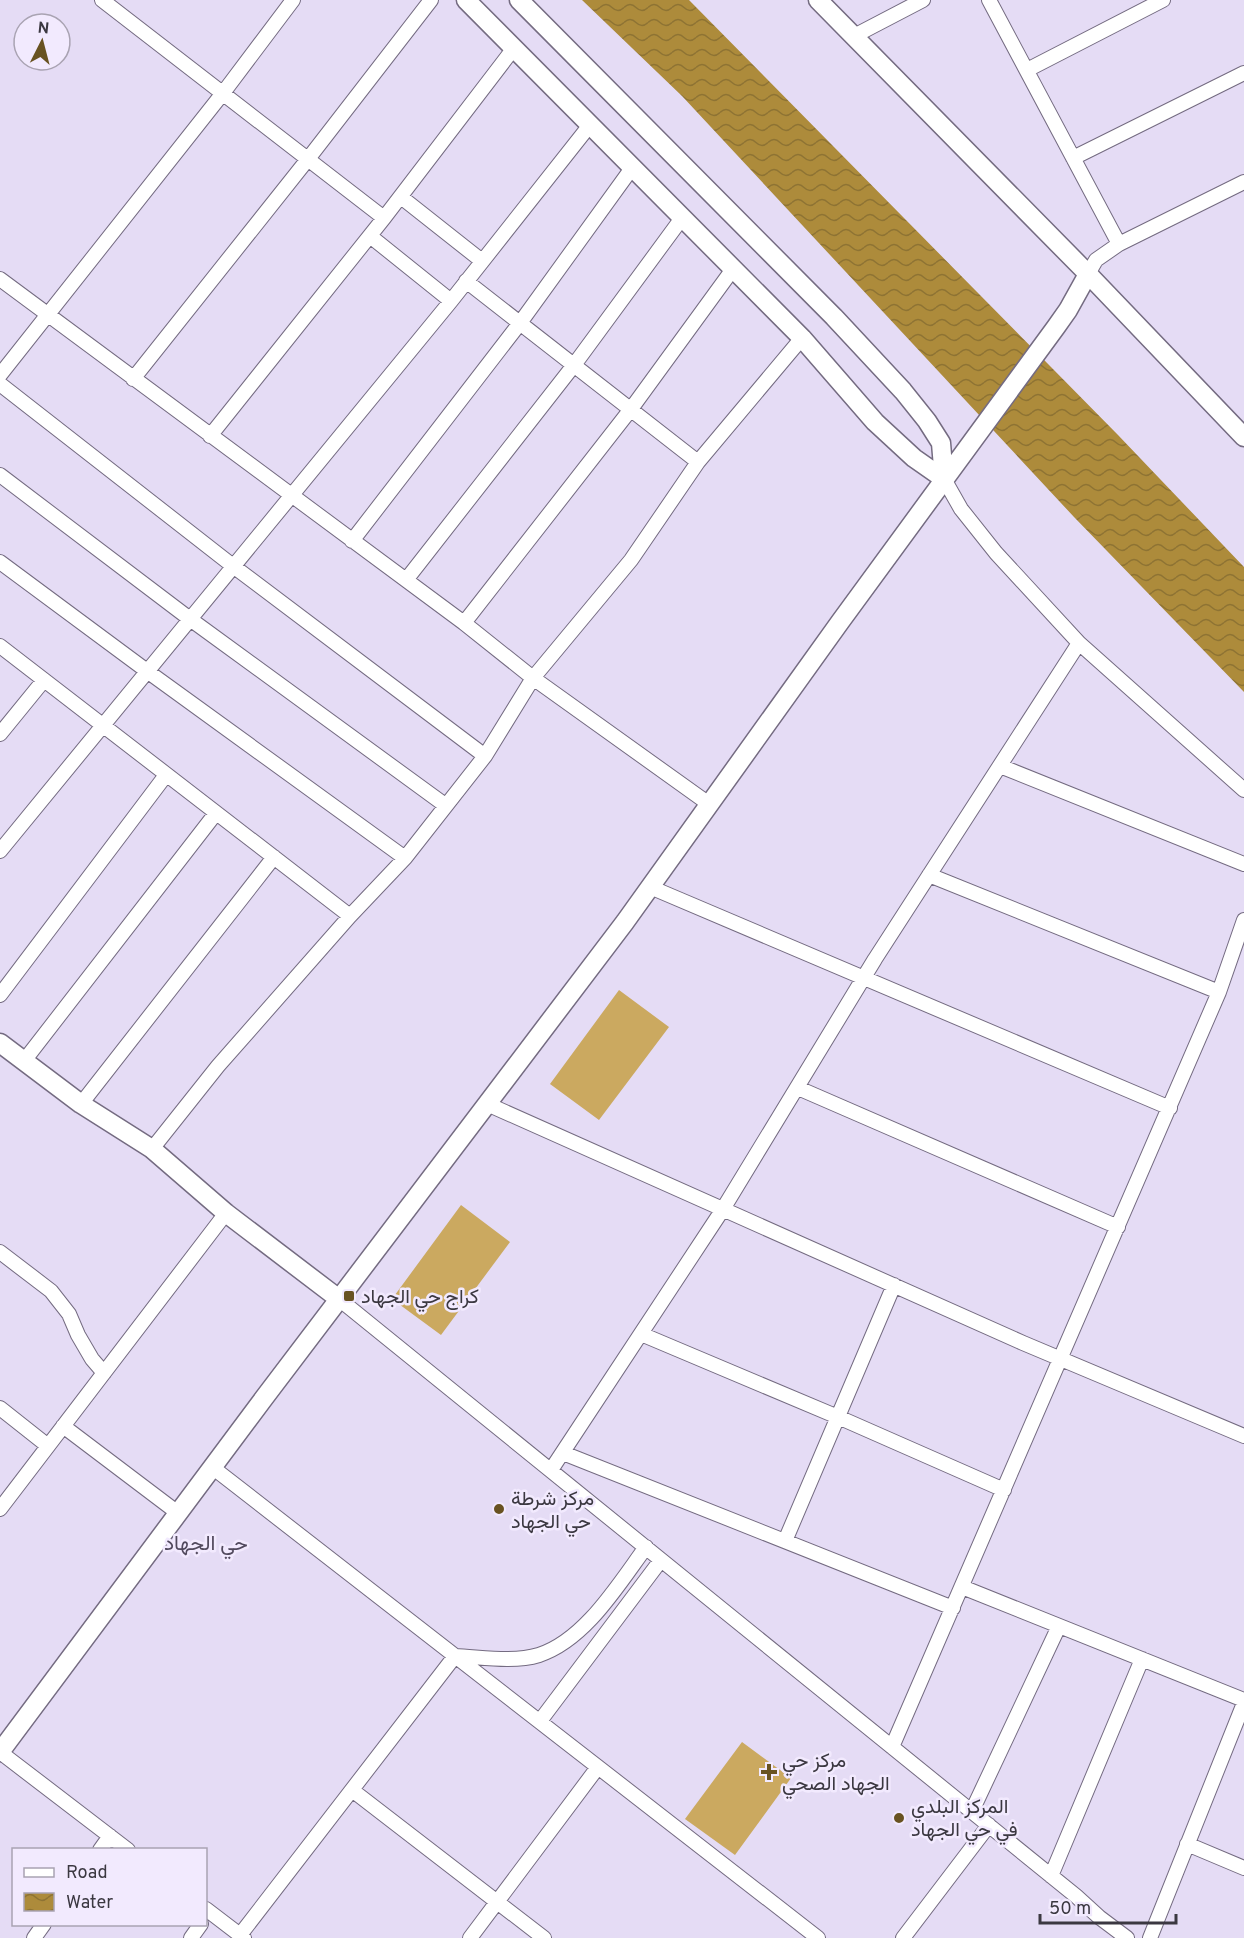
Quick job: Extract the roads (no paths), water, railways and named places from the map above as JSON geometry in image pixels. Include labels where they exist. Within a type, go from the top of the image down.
[{"type":"street","points":[[102,0],[384,218]]},
{"type":"street","points":[[0,375],[223,93],[293,0]]},
{"type":"street","points":[[133,379],[431,0]]},
{"type":"street","points":[[466,0],[801,338],[875,422],[914,458],[944,479]]},
{"type":"street","points":[[519,0],[834,317],[903,391],[941,443],[944,479],[961,509],[996,553],[1079,643],[1244,790]]},
{"type":"street","points":[[818,0],[1088,274],[1244,437]]},
{"type":"street","points":[[854,36],[922,0]]},
{"type":"street","points":[[989,0],[1119,244]]},
{"type":"street","points":[[1026,70],[1163,0]]},
{"type":"street","points":[[210,436],[370,236],[514,48]]},
{"type":"street","points":[[1073,158],[1244,73]]},
{"type":"street","points":[[0,851],[451,301],[590,125]]},
{"type":"street","points":[[352,541],[520,323],[632,168]]},
{"type":"street","points":[[125,1848],[0,1752],[650,887],[1056,327],[1096,260],[1119,244],[1244,182]]},
{"type":"street","points":[[400,197],[482,261]]},
{"type":"street","points":[[406,580],[574,365],[682,218]]},
{"type":"street","points":[[370,236],[451,301]]},
{"type":"street","points":[[464,623],[631,409],[733,269]]},
{"type":"street","points":[[0,279],[464,623],[533,678],[709,804]]},
{"type":"street","points":[[466,281],[698,462]]},
{"type":"street","points":[[152,1149],[218,1066],[350,916],[405,858],[485,756],[533,678],[631,560],[698,462],[801,338]]},
{"type":"street","points":[[0,384],[233,566],[485,756]]},
{"type":"street","points":[[0,475],[190,619],[445,805]]},
{"type":"street","points":[[0,562],[405,858]]},
{"type":"street","points":[[551,1470],[723,1209],[864,978],[1079,643]]},
{"type":"street","points":[[0,646],[350,916]]},
{"type":"street","points":[[0,734],[44,680]]},
{"type":"street","points":[[1000,766],[1244,864]]},
{"type":"street","points":[[0,995],[166,775]]},
{"type":"street","points":[[24,1061],[216,813]]},
{"type":"street","points":[[81,1104],[274,858]]},
{"type":"street","points":[[929,875],[1219,993]]},
{"type":"street","points":[[650,887],[1170,1108]]},
{"type":"street","points":[[892,1747],[1219,993],[1244,920]]},
{"type":"street","points":[[0,1043],[81,1104],[152,1149],[226,1213],[339,1299],[1127,1938]]},
{"type":"street","points":[[798,1088],[1118,1227]]},
{"type":"street","points":[[487,1104],[1061,1359],[1244,1436]]},
{"type":"street","points":[[0,1509],[226,1213]]},
{"type":"street","points":[[0,1252],[51,1291],[69,1314],[92,1359],[104,1373]]},
{"type":"street","points":[[785,1541],[894,1285]]},
{"type":"street","points":[[641,1334],[1004,1490]]},
{"type":"street","points":[[0,1408],[48,1446]]},
{"type":"street","points":[[63,1426],[178,1513]]},
{"type":"street","points":[[563,1453],[953,1608]]},
{"type":"street","points":[[212,1467],[818,1938]]},
{"type":"street","points":[[455,1656],[518,1658],[538,1655],[560,1644],[584,1626],[646,1547]]},
{"type":"street","points":[[540,1721],[662,1560]]},
{"type":"street","points":[[962,1587],[1244,1701],[1239,1731],[1187,1845],[1150,1938]]},
{"type":"street","points":[[972,1811],[1059,1626]]},
{"type":"street","points":[[207,1913],[242,1937],[455,1656]]},
{"type":"street","points":[[1051,1876],[1142,1659]]},
{"type":"street","points":[[470,1938],[598,1767]]},
{"type":"street","points":[[352,1790],[544,1938]]},
{"type":"street","points":[[903,1938],[989,1826]]},
{"type":"street","points":[[101,1848],[110,1836]]},
{"type":"street","points":[[1187,1845],[1244,1868]]},
{"type":"water","points":[[582,0],[689,0],[1118,435],[1244,567],[1244,692],[1074,517],[682,96]]},
{"type":"place","name":"كراج حي الجهاد","points":[[349,1296]]},
{"type":"place","name":"مركز شرطة حي الجهاد","points":[[499,1509]]},
{"type":"place","name":"مركز حي الجهاد الصحي","points":[[769,1772]]},
{"type":"place","name":"المركز البلدي في حي الجهاد","points":[[899,1818]]},
{"type":"district","name":"حي الجهاد","points":[[206,1543]]}]
